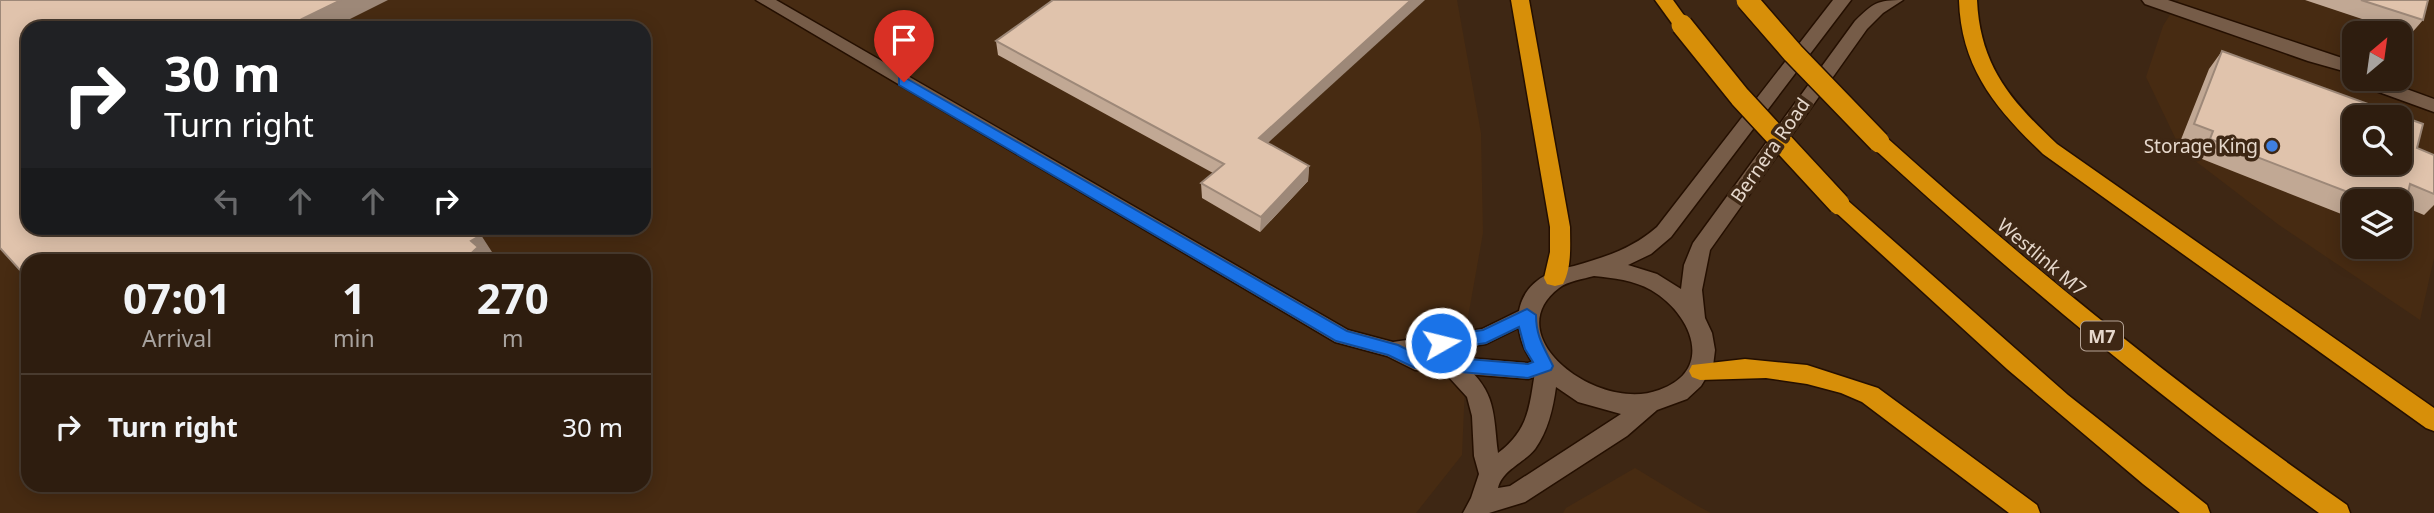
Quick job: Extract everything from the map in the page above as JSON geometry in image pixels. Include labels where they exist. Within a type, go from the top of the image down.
[{"type":"highway","points":[[1520,0],[1560,227],[1560,252],[1555,278]]},
{"type":"highway","points":[[1664,0],[1740,97],[1839,204],[2029,375],[2198,513]]},
{"type":"highway","name":"Westlink M7","points":[[1747,0],[1793,53],[1879,142],[2055,298],[2191,407],[2338,513]]},
{"type":"highway","points":[[1968,0],[1970,37],[1988,79],[2024,125],[2050,149],[2434,421]]},
{"type":"highway","points":[[1700,371],[1730,368],[1800,371],[1860,391],[1908,421],[2028,513]]},
{"type":"main road","name":"Bernera Road","points":[[1594,268],[1628,258],[1650,247],[1664,232],[1842,0]]},
{"type":"main road","name":"Bernera Road","points":[[1697,321],[1691,294],[1692,274],[1700,248],[1861,25],[1877,9],[1894,0]]},
{"type":"main road","points":[[2151,0],[2342,65]]},
{"type":"main road","points":[[2314,57],[2342,70]]},
{"type":"main road","points":[[2412,85],[2434,92]]},
{"type":"main road","points":[[2393,91],[2434,106]]},
{"type":"main road","points":[[1480,508],[1516,495],[1619,429],[1650,403],[1689,386],[1700,371],[1705,355],[1704,338],[1697,321],[1683,303],[1665,288],[1643,277],[1619,270],[1594,268],[1573,271],[1555,278],[1536,294],[1527,315],[1533,349],[1546,367],[1576,390],[1594,398],[1613,402],[1650,403]]},
{"type":"main road","points":[[1447,363],[1471,384],[1483,403],[1486,458],[1491,474]]},
{"type":"main road","points":[[1480,508],[1491,474],[1523,447],[1530,435],[1543,399],[1546,367]]},
{"type":"street","points":[[764,0],[1342,337],[1392,350],[1415,362],[1528,371],[1546,367]]},
{"type":"street","points":[[1392,350],[1486,336],[1527,315]]},
{"type":"shaded area","points":[[0,0],[1457,0],[1481,133],[1483,233],[1468,317],[1462,455],[1416,513],[0,513]]},
{"type":"shaded area","points":[[2179,0],[2434,0],[2434,258],[2420,320],[2279,225],[2181,150],[2146,77],[2163,26]]},
{"type":"shaded area","points":[[1635,468],[1711,513],[1563,513],[1566,508]]},
{"type":"building","points":[[0,0],[341,0],[302,19],[304,21],[21,21],[21,235],[481,235],[471,241],[478,247],[470,254],[21,254],[21,271],[0,248]]},
{"type":"building","points":[[1053,0],[1411,0],[1259,138],[1309,166],[1261,217],[1201,183],[1224,164],[996,41]]},
{"type":"building","points":[[2361,0],[2428,0],[2423,20]]},
{"type":"building","name":"Storage King","points":[[2222,51],[2371,105],[2342,105],[2342,175],[2412,175],[2412,120],[2423,124],[2417,148],[2434,155],[2434,194],[2410,184],[2409,189],[2342,190],[2210,139],[2213,131],[2194,124]]},
{"type":"place","name":"Storage King","points":[[2272,146]]},
{"type":"route","points":[[904,82],[1342,337],[1392,350],[1415,362],[1528,371],[1545,366],[1533,349],[1527,315],[1486,336],[1441,343]]}]
